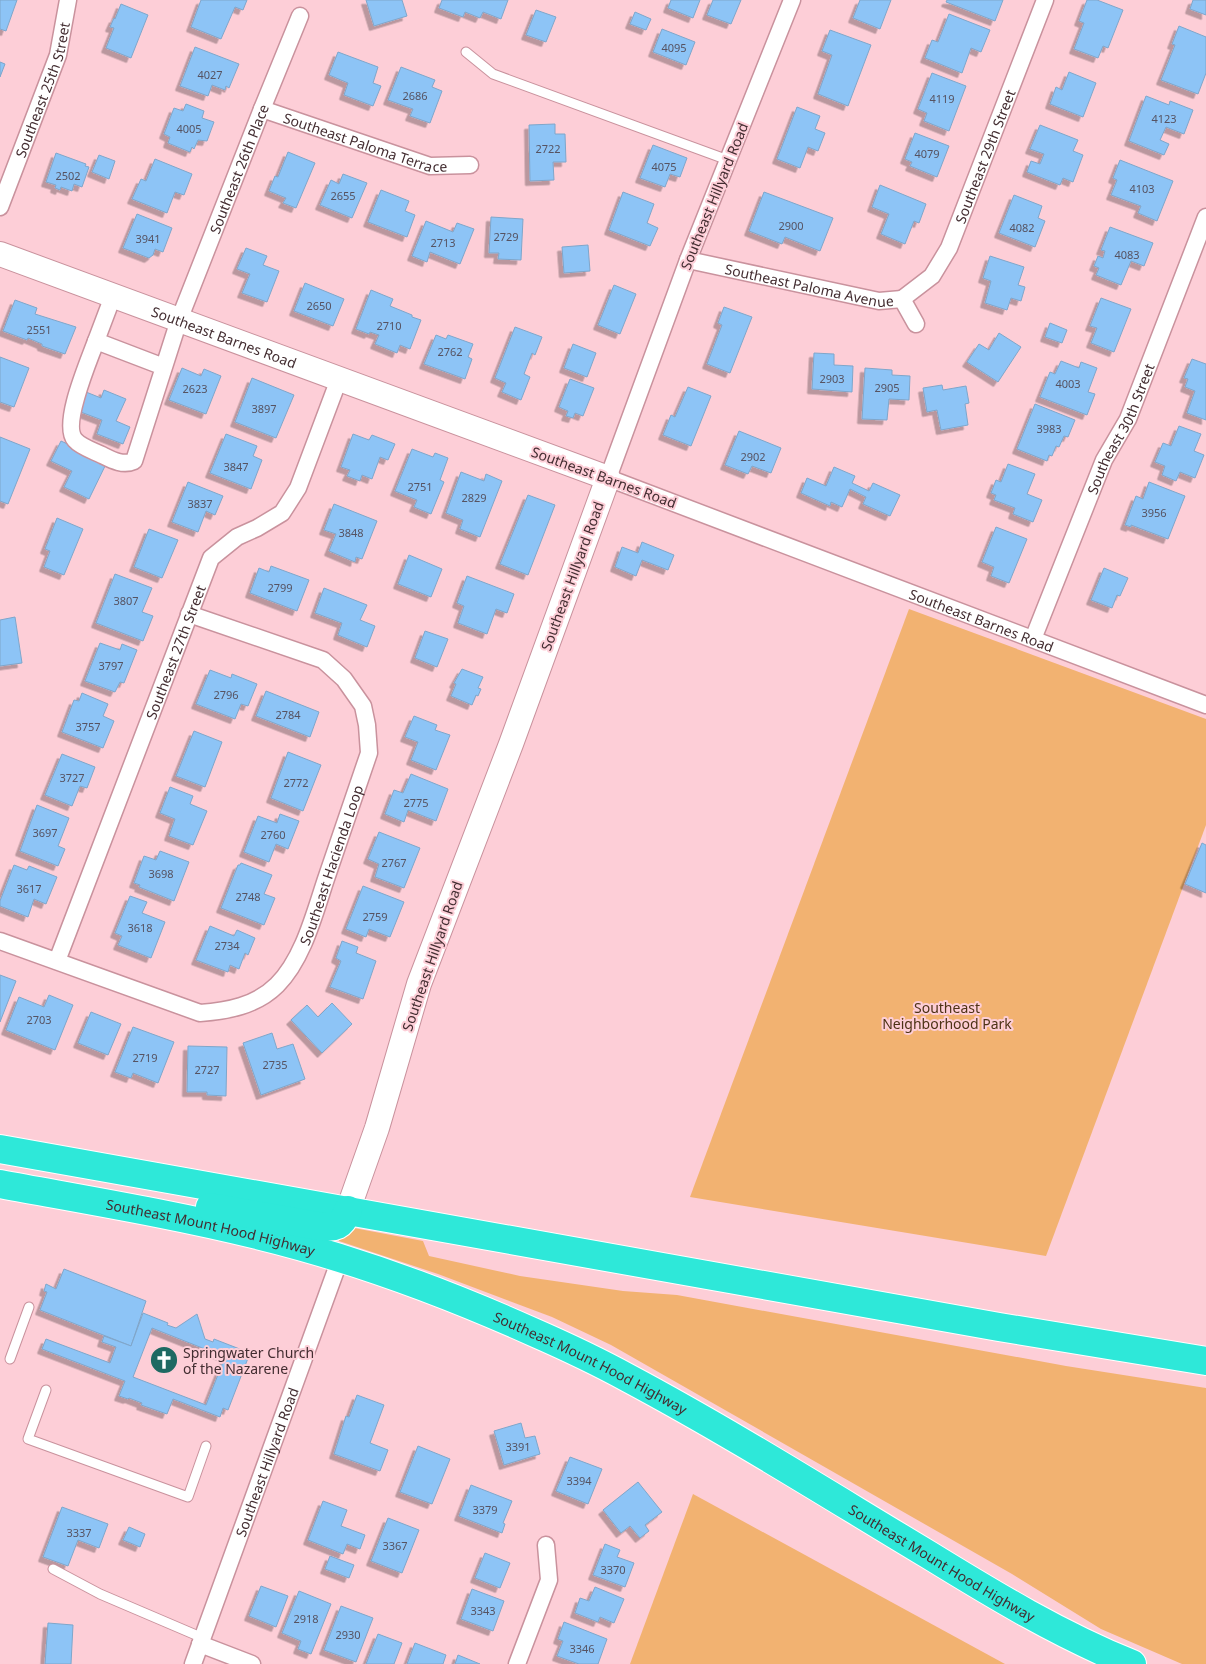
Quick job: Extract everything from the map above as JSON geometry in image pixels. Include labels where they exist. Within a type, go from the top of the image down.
[{"type":"highway","points":[[0,1149],[999,1327],[1206,1361]]},
{"type":"highway","name":"Southeast Mount Hood Highway","points":[[0,1184],[258,1235],[340,1259],[439,1292],[512,1322],[624,1376],[747,1445],[1018,1608],[1075,1638],[1132,1664]]},
{"type":"highway","points":[[103,1203],[150,1196],[318,1226],[340,1225],[345,1220],[348,1210]]},
{"type":"street","name":"Southeast 25th Street","points":[[0,207],[58,55],[68,0]]},
{"type":"street","name":"Southeast Hillyard Road","points":[[348,1210],[376,1128],[419,984],[511,744],[688,260],[792,0]]},
{"type":"street","name":"Southeast 29th Street","points":[[902,298],[932,276],[949,248],[1045,0]]},
{"type":"street","name":"Southeast 26th Place","points":[[96,341],[71,417],[72,436],[76,442],[117,462],[128,464],[134,461],[179,320],[300,16]]},
{"type":"street","name":"Southeast Paloma Terrace","points":[[262,109],[430,166],[470,165]]},
{"type":"street","name":"Southeast 30th Street","points":[[1033,639],[1104,460],[1128,419],[1206,217]]},
{"type":"street","name":"Southeast Barnes Road","points":[[0,254],[608,478],[1206,705]]},
{"type":"street","name":"Southeast Paloma Avenue","points":[[688,260],[879,301],[902,298],[916,324]]},
{"type":"street","points":[[113,296],[96,341],[164,367]]},
{"type":"street","name":"Southeast 27th Street","points":[[57,961],[211,558],[236,538],[282,513],[298,488],[340,379]]},
{"type":"street","name":"Southeast Hacienda Loop","points":[[0,941],[200,1013],[228,1011],[254,1001],[276,986],[292,965],[308,932],[369,753],[367,725],[362,706],[344,679],[324,660],[189,614]]},
{"type":"street","name":"Southeast Hillyard Road","points":[[193,1664],[340,1259]]},
{"type":"street","points":[[517,1664],[549,1580],[546,1545]]},
{"type":"street","points":[[202,1641],[252,1664]]},
{"type":"lane","points":[[466,52],[493,74],[728,160]]},
{"type":"lane","points":[[10,1359],[29,1307]]},
{"type":"lane","points":[[46,1390],[28,1439],[188,1496],[206,1446]]},
{"type":"lane","points":[[52,1569],[100,1594],[202,1641]]},
{"type":"green space","name":"Southeast Neighborhood Park","points":[[909,609],[1206,719],[1206,825],[1046,1256],[690,1197]]},
{"type":"green space","points":[[354,1228],[423,1241],[429,1256],[520,1276],[623,1291],[677,1295],[1066,1366],[1206,1388],[1206,1664],[1182,1664],[1101,1629],[1012,1574],[611,1345],[552,1317],[438,1274],[339,1241],[339,1238]]},
{"type":"green space","points":[[693,1494],[1005,1664],[630,1664]]},
{"type":"building","points":[[0,0],[17,0],[6,31],[0,29]]},
{"type":"building","points":[[201,0],[247,0],[243,10],[235,7],[221,39],[191,27]]},
{"type":"building","points":[[366,0],[402,0],[407,16],[374,26]]},
{"type":"building","points":[[442,0],[508,0],[501,19],[483,12],[480,18],[465,12],[463,17],[439,8]]},
{"type":"building","points":[[671,0],[700,0],[693,18],[668,8]]},
{"type":"building","points":[[713,0],[741,0],[731,24],[707,15]]},
{"type":"building","points":[[860,0],[891,0],[880,29],[853,18]]},
{"type":"building","points":[[947,0],[1003,0],[995,21],[946,2]]},
{"type":"building","points":[[1087,0],[1097,0],[1123,10],[1108,48],[1103,46],[1098,58],[1074,49],[1084,23],[1079,21]]},
{"type":"building","points":[[1193,0],[1206,0],[1206,15],[1190,9]]},
{"type":"building","points":[[121,4],[148,15],[131,58],[106,48],[114,28],[110,27]]},
{"type":"building","points":[[536,10],[556,17],[546,42],[526,35]]},
{"type":"building","points":[[635,12],[651,19],[646,30],[630,24]]},
{"type":"building","points":[[949,14],[990,30],[981,52],[971,48],[962,73],[925,58],[932,40],[938,42]]},
{"type":"building","points":[[1179,26],[1206,37],[1206,73],[1198,94],[1161,80],[1175,45],[1172,44]]},
{"type":"building","points":[[662,29],[695,42],[686,65],[653,52]]},
{"type":"building","points":[[830,30],[871,45],[848,106],[818,94],[832,55],[822,51]]},
{"type":"building","points":[[195,47],[239,64],[229,88],[226,86],[225,90],[212,85],[208,96],[180,86]]},
{"type":"building","points":[[338,52],[378,67],[373,83],[381,86],[373,106],[344,95],[348,83],[329,75]]},
{"type":"building","points":[[0,62],[5,64],[0,77]]},
{"type":"building","points":[[401,67],[435,80],[432,87],[442,91],[430,123],[410,116],[413,109],[388,100]]},
{"type":"building","points":[[1069,72],[1096,83],[1083,117],[1050,104],[1056,87],[1062,90]]},
{"type":"building","points":[[932,73],[966,86],[949,131],[924,121],[927,113],[918,109]]},
{"type":"building","points":[[1146,96],[1169,105],[1170,101],[1193,110],[1184,134],[1166,127],[1160,140],[1169,144],[1164,155],[1129,141]]},
{"type":"building","points":[[186,104],[204,111],[202,118],[214,122],[207,141],[198,140],[194,149],[192,147],[190,152],[168,143],[170,137],[164,134],[174,108],[183,111]]},
{"type":"building","points":[[797,107],[820,116],[815,129],[825,133],[818,151],[808,147],[800,168],[777,159]]},
{"type":"building","points":[[555,124],[555,134],[565,134],[566,162],[553,162],[554,180],[530,181],[529,125]]},
{"type":"building","points":[[1040,125],[1078,140],[1073,151],[1083,155],[1073,182],[1063,178],[1060,185],[1027,172],[1031,161],[1040,164],[1044,154],[1030,149]]},
{"type":"building","points":[[915,133],[949,146],[937,177],[910,166],[912,162],[905,159]]},
{"type":"building","points":[[653,145],[687,158],[680,177],[670,174],[665,187],[640,178]]},
{"type":"building","points":[[288,152],[315,163],[296,208],[283,203],[286,198],[269,191],[275,176],[278,177]]},
{"type":"building","points":[[56,153],[86,164],[85,166],[89,167],[82,187],[74,184],[72,191],[61,187],[60,190],[55,188],[56,185],[46,182]]},
{"type":"building","points":[[99,155],[115,161],[109,179],[92,172]]},
{"type":"building","points":[[155,159],[192,174],[184,195],[175,192],[167,213],[132,199],[141,179],[146,181]]},
{"type":"building","points":[[1120,160],[1173,181],[1157,221],[1138,213],[1141,206],[1111,195],[1117,180],[1113,178]]},
{"type":"building","points":[[343,174],[367,183],[352,218],[320,205],[331,180],[339,184]]},
{"type":"building","points":[[880,185],[926,204],[919,223],[914,221],[905,244],[881,234],[889,214],[872,207]]},
{"type":"building","points":[[381,190],[409,201],[405,211],[415,215],[407,237],[368,222]]},
{"type":"building","points":[[623,192],[654,204],[647,223],[658,228],[650,246],[609,230]]},
{"type":"building","points":[[764,192],[833,218],[820,251],[785,237],[782,244],[749,231]]},
{"type":"building","points":[[1014,195],[1042,206],[1038,218],[1045,221],[1035,247],[999,233]]},
{"type":"building","points":[[137,214],[172,228],[163,252],[155,249],[153,255],[149,258],[123,248]]},
{"type":"building","points":[[491,217],[523,219],[521,260],[498,259],[499,253],[489,253]]},
{"type":"building","points":[[426,221],[453,232],[457,223],[474,229],[460,264],[430,252],[427,262],[412,256]]},
{"type":"building","points":[[1110,227],[1153,243],[1144,266],[1131,261],[1121,285],[1096,275],[1099,268],[1094,266],[1098,256],[1103,258],[1105,251],[1101,250]]},
{"type":"building","points":[[588,245],[590,271],[564,273],[562,247]]},
{"type":"building","points":[[246,248],[267,256],[263,265],[279,271],[267,302],[242,293],[250,274],[237,269]]},
{"type":"building","points":[[990,256],[1024,267],[1018,285],[1025,287],[1021,301],[1011,298],[1007,310],[985,303],[991,281],[983,278]]},
{"type":"building","points":[[305,283],[344,299],[333,326],[294,311]]},
{"type":"building","points":[[614,285],[636,294],[620,334],[598,325]]},
{"type":"building","points":[[371,290],[393,299],[390,306],[421,320],[410,349],[400,345],[397,353],[375,344],[379,335],[370,332],[369,334],[356,329]]},
{"type":"building","points":[[1101,298],[1131,309],[1114,352],[1091,343],[1097,328],[1090,326]]},
{"type":"building","points":[[15,300],[37,308],[35,314],[76,327],[65,354],[42,346],[42,344],[28,338],[27,340],[3,331]]},
{"type":"building","points":[[724,307],[752,317],[730,373],[707,364],[722,325],[718,323]]},
{"type":"building","points":[[1050,323],[1067,330],[1062,343],[1045,337]]},
{"type":"building","points":[[515,327],[542,337],[535,355],[532,353],[524,374],[530,377],[521,400],[502,392],[506,383],[495,378]]},
{"type":"building","points":[[999,333],[1021,347],[998,382],[967,362],[979,344],[989,350]]},
{"type":"building","points":[[436,335],[446,339],[448,335],[473,344],[468,357],[472,359],[465,379],[424,364]]},
{"type":"building","points":[[573,344],[596,353],[587,377],[564,368]]},
{"type":"building","points":[[814,353],[834,354],[834,365],[853,366],[852,392],[812,389]]},
{"type":"building","points":[[0,357],[29,368],[14,407],[0,402]]},
{"type":"building","points":[[1192,359],[1206,364],[1206,420],[1187,413],[1195,391],[1185,387],[1188,379],[1184,378]]},
{"type":"building","points":[[1061,361],[1079,368],[1081,362],[1097,368],[1088,392],[1095,394],[1087,415],[1040,397],[1050,372],[1055,374]]},
{"type":"building","points":[[182,368],[201,376],[204,369],[221,376],[206,414],[169,400]]},
{"type":"building","points":[[865,368],[892,370],[892,375],[910,376],[909,400],[889,399],[887,420],[862,419]]},
{"type":"building","points":[[252,378],[294,395],[276,438],[235,422]]},
{"type":"building","points":[[570,379],[594,388],[583,416],[575,413],[573,418],[566,416],[568,411],[559,407]]},
{"type":"building","points":[[942,385],[943,390],[966,386],[969,403],[965,404],[968,425],[941,430],[937,410],[927,412],[923,388]]},
{"type":"building","points":[[688,387],[711,396],[691,446],[663,435],[671,415],[675,417]]},
{"type":"building","points":[[104,390],[126,399],[116,421],[130,427],[123,444],[97,434],[102,420],[78,411],[86,392],[101,398]]},
{"type":"building","points":[[1035,404],[1075,420],[1068,437],[1064,436],[1059,447],[1056,446],[1052,456],[1049,455],[1047,461],[1017,449]]},
{"type":"building","points":[[1179,426],[1201,434],[1194,451],[1204,455],[1195,478],[1180,472],[1176,481],[1162,475],[1165,466],[1155,462],[1163,443],[1171,446]]},
{"type":"building","points":[[739,431],[781,448],[771,473],[752,466],[748,474],[725,465]]},
{"type":"building","points":[[226,434],[257,446],[253,456],[262,460],[251,489],[210,473]]},
{"type":"building","points":[[353,434],[369,440],[372,435],[395,444],[388,460],[380,457],[372,479],[362,475],[360,481],[347,476],[350,470],[341,467]]},
{"type":"building","points":[[0,437],[30,449],[8,504],[0,501]]},
{"type":"building","points":[[61,441],[107,462],[89,499],[64,487],[72,471],[51,461]]},
{"type":"building","points":[[412,449],[433,457],[435,453],[448,458],[440,480],[444,482],[431,514],[414,507],[417,500],[395,491]]},
{"type":"building","points":[[1008,464],[1035,474],[1027,494],[1042,500],[1033,522],[1013,514],[1015,508],[994,500],[996,495],[991,493],[996,480],[1001,482]]},
{"type":"building","points":[[834,467],[855,476],[852,483],[869,491],[873,483],[900,495],[890,516],[863,504],[866,497],[850,489],[842,507],[831,502],[830,506],[801,493],[807,478],[826,486]]},
{"type":"building","points":[[461,472],[484,481],[486,474],[502,481],[480,537],[460,529],[463,520],[446,513]]},
{"type":"building","points":[[188,482],[223,496],[215,515],[206,511],[198,532],[172,522]]},
{"type":"building","points":[[1149,482],[1185,496],[1168,539],[1131,525],[1131,527],[1125,525],[1136,496],[1143,499]]},
{"type":"building","points":[[528,495],[555,505],[528,575],[500,564]]},
{"type":"building","points":[[334,504],[377,521],[362,559],[356,557],[355,562],[329,551],[336,534],[324,530]]},
{"type":"building","points":[[57,518],[83,529],[64,575],[44,567],[50,551],[45,549]]},
{"type":"building","points":[[996,527],[1027,539],[1009,583],[991,576],[994,567],[982,562]]},
{"type":"building","points":[[149,529],[178,540],[162,578],[134,567]]},
{"type":"building","points":[[642,542],[674,555],[668,570],[642,560],[636,576],[615,567],[622,547],[638,553]]},
{"type":"building","points":[[409,555],[442,569],[431,597],[398,584]]},
{"type":"building","points":[[271,566],[309,580],[297,611],[250,593],[259,568],[269,572]]},
{"type":"building","points":[[1104,568],[1128,578],[1120,596],[1117,595],[1112,608],[1091,600]]},
{"type":"building","points":[[115,574],[152,588],[142,612],[153,616],[143,641],[96,623]]},
{"type":"building","points":[[467,576],[514,594],[507,613],[496,609],[487,634],[458,623],[464,606],[457,603]]},
{"type":"building","points":[[324,588],[367,605],[360,620],[375,626],[367,647],[338,635],[342,623],[315,613]]},
{"type":"building","points":[[15,617],[22,663],[0,666],[0,620]]},
{"type":"building","points":[[425,631],[448,639],[437,667],[415,658]]},
{"type":"building","points":[[100,643],[120,650],[122,644],[137,650],[124,683],[120,682],[115,692],[85,681]]},
{"type":"building","points":[[462,669],[483,677],[478,688],[481,689],[472,705],[451,696],[456,684],[454,683]]},
{"type":"building","points":[[210,670],[231,678],[232,674],[257,684],[248,706],[241,704],[235,719],[196,704]]},
{"type":"building","points":[[266,691],[319,712],[310,737],[256,716]]},
{"type":"building","points":[[82,693],[108,704],[103,716],[114,721],[103,748],[62,732],[74,700],[79,701]]},
{"type":"building","points":[[414,716],[437,725],[435,730],[450,735],[436,770],[411,760],[418,742],[405,737]]},
{"type":"building","points":[[194,731],[222,742],[205,787],[176,776]]},
{"type":"building","points":[[288,752],[321,765],[303,811],[271,798]]},
{"type":"building","points":[[62,754],[95,767],[87,788],[80,786],[72,806],[45,795]]},
{"type":"building","points":[[411,774],[448,789],[436,821],[408,810],[404,822],[385,814],[394,790],[403,793]]},
{"type":"building","points":[[170,787],[193,796],[190,804],[207,811],[193,845],[169,836],[175,819],[160,813]]},
{"type":"building","points":[[37,805],[69,818],[58,846],[65,849],[58,866],[20,851]]},
{"type":"building","points":[[280,814],[299,821],[288,849],[276,844],[269,862],[244,852],[258,816],[277,823]]},
{"type":"building","points":[[379,832],[420,848],[404,888],[375,877],[379,864],[368,859]]},
{"type":"building","points":[[1202,843],[1206,845],[1206,893],[1185,884]]},
{"type":"building","points":[[160,851],[189,862],[174,901],[139,887],[140,885],[134,883],[144,856],[156,860]]},
{"type":"building","points":[[241,863],[272,875],[264,894],[275,898],[264,925],[221,908],[238,865]]},
{"type":"building","points":[[14,865],[27,870],[29,866],[57,877],[46,904],[34,899],[28,917],[0,906],[0,901]]},
{"type":"building","points":[[363,886],[404,902],[390,937],[369,929],[366,937],[346,929]]},
{"type":"building","points":[[130,896],[147,902],[142,913],[165,922],[151,958],[118,945],[122,936],[115,933]]},
{"type":"building","points":[[210,926],[234,936],[237,930],[255,938],[248,955],[245,953],[239,969],[230,965],[228,972],[196,960]]},
{"type":"building","points":[[342,941],[358,947],[356,953],[376,961],[363,999],[330,987],[341,961],[336,958]]},
{"type":"building","points":[[0,975],[16,981],[0,1022]]},
{"type":"building","points":[[49,995],[73,1005],[55,1050],[6,1030],[19,997],[44,1007]]},
{"type":"building","points":[[332,1003],[352,1024],[322,1053],[291,1020],[307,1005],[318,1017]]},
{"type":"building","points":[[91,1012],[121,1024],[108,1055],[78,1043]]},
{"type":"building","points":[[133,1027],[174,1042],[158,1083],[133,1073],[131,1078],[115,1072]]},
{"type":"building","points":[[272,1033],[277,1049],[293,1044],[305,1079],[261,1095],[243,1043]]},
{"type":"building","points":[[188,1046],[227,1047],[226,1096],[207,1095],[207,1092],[187,1092]]},
{"type":"building","points":[[64,1269],[146,1301],[131,1346],[40,1310],[47,1292],[44,1291],[46,1284],[56,1289]]},
{"type":"building","points":[[143,1313],[176,1328],[197,1314],[205,1339],[213,1342],[214,1339],[250,1353],[228,1410],[223,1408],[220,1417],[173,1399],[167,1414],[141,1405],[142,1403],[119,1396],[125,1381],[42,1349],[46,1339],[110,1363],[116,1347],[102,1342],[104,1336],[131,1346]],"holes":[[[152,1328],[225,1357],[206,1405],[133,1377]]]},
{"type":"building","points":[[357,1395],[384,1405],[370,1443],[388,1450],[380,1471],[334,1454],[346,1416],[349,1417]]},
{"type":"building","points":[[521,1423],[525,1438],[535,1436],[540,1454],[504,1465],[494,1431]]},
{"type":"building","points":[[418,1446],[450,1459],[432,1504],[400,1492]]},
{"type":"building","points":[[570,1457],[602,1469],[588,1504],[556,1491]]},
{"type":"building","points":[[638,1482],[662,1512],[645,1525],[649,1531],[640,1538],[630,1526],[621,1533],[603,1510]]},
{"type":"building","points":[[471,1485],[512,1501],[503,1523],[505,1524],[502,1533],[459,1516]]},
{"type":"building","points":[[323,1501],[347,1510],[341,1526],[365,1535],[360,1549],[347,1544],[343,1554],[308,1540]]},
{"type":"building","points":[[62,1507],[108,1524],[99,1548],[78,1540],[68,1566],[43,1557]]},
{"type":"building","points":[[388,1518],[419,1530],[402,1573],[371,1561]]},
{"type":"building","points":[[129,1527],[145,1534],[140,1547],[123,1540]]},
{"type":"building","points":[[605,1544],[620,1550],[617,1557],[634,1563],[625,1587],[593,1575]]},
{"type":"building","points":[[485,1553],[510,1563],[500,1588],[475,1578]]},
{"type":"building","points":[[330,1556],[354,1565],[349,1578],[325,1569]]},
{"type":"building","points":[[261,1586],[288,1596],[276,1627],[249,1616]]},
{"type":"building","points":[[595,1587],[624,1599],[614,1623],[600,1617],[598,1622],[575,1613],[580,1598],[589,1601]]},
{"type":"building","points":[[472,1589],[504,1601],[493,1631],[461,1619]]},
{"type":"building","points":[[299,1591],[331,1604],[311,1654],[298,1649],[301,1641],[282,1633]]},
{"type":"building","points":[[341,1606],[373,1618],[356,1662],[324,1650]]},
{"type":"building","points":[[564,1622],[607,1639],[598,1664],[579,1664],[557,1656],[563,1641],[558,1639]]},
{"type":"building","points":[[48,1623],[73,1625],[71,1664],[45,1664]]},
{"type":"building","points":[[378,1634],[402,1643],[394,1664],[366,1664]]},
{"type":"building","points":[[415,1643],[446,1655],[443,1664],[407,1664]]},
{"type":"building","points":[[458,1655],[480,1664],[455,1664]]},
{"type":"place","name":"Springwater Church of the Nazarene","points":[[164,1360]]}]
